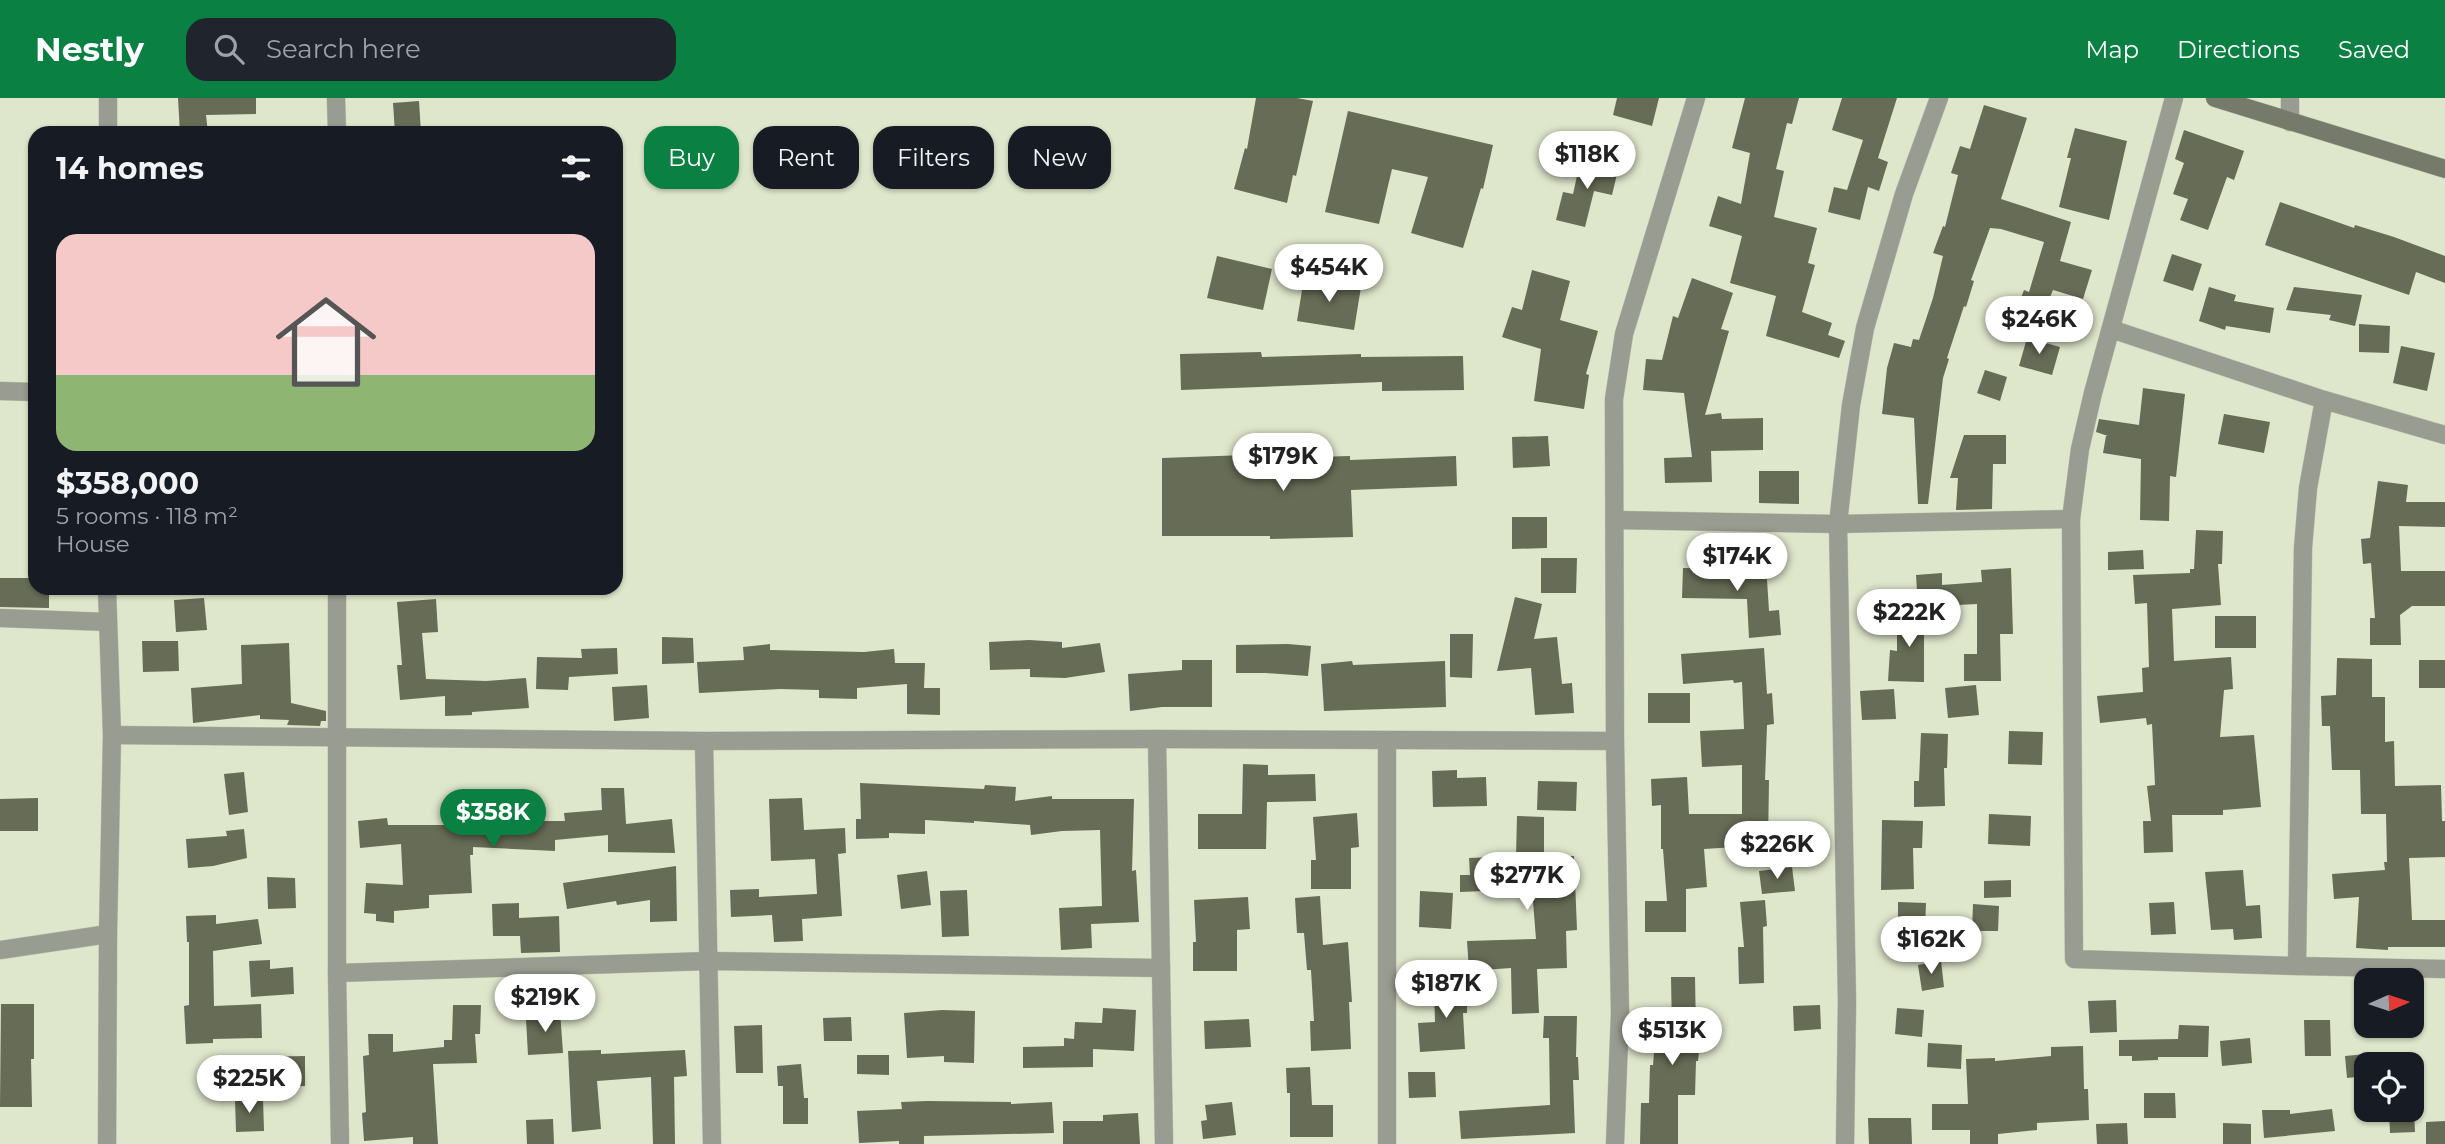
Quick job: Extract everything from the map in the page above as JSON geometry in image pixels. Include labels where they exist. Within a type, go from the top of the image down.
[{"type":"street","points":[[108,98],[108,126]]},
{"type":"street","points":[[336,98],[337,126]]},
{"type":"street","points":[[1615,1144],[1620,1013],[1615,741],[1614,400],[1623,334],[1696,98]]},
{"type":"street","points":[[1845,1144],[1847,1001],[1838,524],[1851,405],[1865,328],[1905,194],[1939,98]]},
{"type":"street","points":[[2174,98],[2093,394],[2080,449],[2071,519],[2074,959],[2445,970]]},
{"type":"street","points":[[2215,98],[2445,169]]},
{"type":"street","points":[[2290,98],[2290,121]]},
{"type":"street","points":[[2111,329],[2324,400],[2445,435]]},
{"type":"street","points":[[0,391],[28,392]]},
{"type":"street","points":[[2297,966],[2303,548],[2308,488],[2324,400]]},
{"type":"street","points":[[1615,520],[1838,524],[2071,519]]},
{"type":"street","points":[[107,595],[112,735],[107,1144]]},
{"type":"street","points":[[337,595],[340,1144]]},
{"type":"street","points":[[0,618],[107,622]]},
{"type":"street","points":[[112,735],[704,741],[1615,741]]},
{"type":"street","points":[[1157,739],[1164,1144]]},
{"type":"street","points":[[704,741],[712,1144]]},
{"type":"street","points":[[1387,741],[1387,1144]]},
{"type":"street","points":[[0,950],[108,934]]},
{"type":"street","points":[[337,973],[708,961],[1161,968]]},
{"type":"building","points":[[178,98],[256,98],[256,114],[206,115],[207,126],[180,126]]},
{"type":"building","points":[[1256,98],[1297,98],[1313,101],[1287,203],[1234,189],[1245,148],[1247,149]]},
{"type":"building","points":[[1617,98],[1659,98],[1652,126],[1613,115]]},
{"type":"building","points":[[1745,98],[1799,98],[1792,124],[1787,123],[1776,169],[1784,171],[1774,217],[1817,228],[1808,263],[1815,265],[1802,312],[1832,323],[1828,335],[1845,341],[1839,358],[1766,336],[1776,296],[1730,283],[1742,236],[1709,226],[1718,196],[1741,204],[1750,153],[1732,148]]},
{"type":"building","points":[[1842,98],[1897,98],[1878,158],[1888,162],[1879,191],[1868,187],[1860,220],[1828,212],[1834,187],[1847,190],[1863,140],[1832,130]]},
{"type":"building","points":[[419,101],[421,126],[395,126],[393,103]]},
{"type":"building","points":[[1984,105],[2027,118],[2001,199],[2071,222],[2060,261],[2092,270],[2083,299],[2053,290],[2037,328],[2013,318],[2024,290],[2029,292],[2044,242],[1990,228],[1947,358],[1949,359],[1943,378],[1928,504],[1918,504],[1914,418],[1882,414],[1887,368],[1894,343],[1911,347],[1913,339],[1919,340],[1943,256],[1933,253],[1943,226],[1945,227],[1958,175],[1951,173],[1960,146],[1970,149]]},
{"type":"building","points":[[1348,111],[1493,145],[1483,189],[1481,188],[1463,248],[1411,233],[1428,177],[1392,169],[1379,224],[1325,212]]},
{"type":"building","points":[[2075,128],[2127,141],[2109,220],[2059,207]]},
{"type":"building","points":[[2184,130],[2244,151],[2234,180],[2227,177],[2208,230],[2180,220],[2188,199],[2173,194],[2184,163],[2175,159]]},
{"type":"building","points":[[1581,158],[1619,166],[1612,195],[1594,191],[1585,227],[1556,220],[1563,192],[1573,194]]},
{"type":"building","points":[[2280,202],[2354,228],[2355,225],[2394,237],[2445,256],[2445,283],[2416,272],[2409,295],[2265,245]]},
{"type":"building","points":[[2172,254],[2202,264],[2193,291],[2163,281]]},
{"type":"building","points":[[1217,256],[1272,269],[1263,310],[1207,298]]},
{"type":"building","points":[[1532,270],[1570,281],[1560,320],[1598,331],[1586,374],[1589,375],[1584,409],[1534,401],[1541,349],[1502,337],[1512,307],[1522,310]]},
{"type":"building","points":[[1304,278],[1361,287],[1354,330],[1297,321]]},
{"type":"building","points":[[1692,278],[1733,293],[1721,329],[1729,331],[1705,415],[1721,413],[1722,419],[1763,418],[1763,450],[1711,451],[1712,482],[1665,483],[1664,458],[1692,457],[1684,393],[1643,390],[1646,359],[1662,360],[1673,316],[1678,318]]},
{"type":"building","points":[[2209,287],[2236,295],[2234,301],[2274,308],[2270,333],[2226,326],[2225,330],[2199,321]]},
{"type":"building","points":[[2294,287],[2362,295],[2355,326],[2329,320],[2331,315],[2286,310]]},
{"type":"building","points":[[2359,324],[2390,326],[2389,353],[2359,352]]},
{"type":"building","points":[[2027,338],[2060,347],[2052,375],[2019,366]]},
{"type":"building","points":[[2401,346],[2435,353],[2427,391],[2393,383]]},
{"type":"building","points":[[1261,352],[1262,357],[1361,354],[1361,357],[1463,356],[1464,390],[1382,391],[1382,382],[1181,390],[1180,354]]},
{"type":"building","points":[[1985,370],[2007,377],[2000,401],[1977,393]]},
{"type":"building","points":[[2143,388],[2185,394],[2176,477],[2170,476],[2169,521],[2140,520],[2141,459],[2103,453],[2108,436],[2096,432],[2099,419],[2139,425]]},
{"type":"building","points":[[2224,414],[2270,422],[2264,453],[2218,444]]},
{"type":"building","points":[[1964,435],[2006,435],[2006,464],[1993,464],[1992,509],[1956,510],[1958,478],[1950,478]]},
{"type":"building","points":[[1548,436],[1550,466],[1513,468],[1512,437]]},
{"type":"building","points":[[1246,455],[1246,459],[1350,456],[1350,460],[1456,456],[1457,486],[1351,490],[1353,537],[1270,539],[1270,536],[1162,536],[1162,458]]},
{"type":"building","points":[[1759,471],[1799,471],[1799,504],[1759,503]]},
{"type":"building","points":[[2378,481],[2408,485],[2406,502],[2445,502],[2445,527],[2399,526],[2401,571],[2445,571],[2445,606],[2412,606],[2400,615],[2401,645],[2370,645],[2370,618],[2375,618],[2371,563],[2363,564],[2361,539],[2370,538]]},
{"type":"building","points":[[1512,517],[1547,517],[1547,548],[1512,549]]},
{"type":"building","points":[[2196,530],[2223,531],[2222,564],[2218,564],[2221,605],[2172,609],[2174,661],[2231,657],[2233,689],[2224,690],[2220,737],[2254,735],[2261,807],[2223,810],[2223,815],[2172,815],[2173,852],[2144,853],[2143,821],[2151,821],[2147,786],[2155,785],[2152,724],[2147,725],[2146,718],[2100,723],[2097,696],[2143,692],[2142,668],[2149,667],[2147,603],[2135,604],[2133,575],[2190,573],[2190,569],[2194,569]]},
{"type":"building","points":[[2143,550],[2144,569],[2108,570],[2108,552]]},
{"type":"building","points":[[1541,558],[1577,558],[1576,593],[1541,593]]},
{"type":"building","points":[[1766,564],[1769,611],[1779,610],[1781,635],[1749,638],[1747,599],[1682,598],[1683,568],[1732,569]]},
{"type":"building","points":[[2011,568],[2013,634],[2000,634],[2001,681],[1964,681],[1964,654],[1977,654],[1977,604],[1918,607],[1916,575],[1942,573],[1942,585],[1982,582],[1981,570]]},
{"type":"building","points":[[0,578],[28,578],[28,595],[49,595],[49,608],[0,607]]},
{"type":"building","points":[[1515,597],[1542,604],[1534,639],[1557,637],[1562,684],[1572,683],[1574,713],[1535,715],[1531,668],[1497,671]]},
{"type":"building","points":[[204,598],[207,630],[176,632],[174,600]]},
{"type":"building","points":[[436,599],[438,632],[422,633],[426,679],[486,681],[526,678],[529,708],[445,716],[445,696],[400,700],[397,665],[402,665],[397,602]]},
{"type":"building","points":[[1924,611],[1924,682],[1888,681],[1890,650],[1897,651],[1897,612]]},
{"type":"building","points":[[2215,616],[2256,616],[2256,648],[2215,648]]},
{"type":"building","points":[[1450,634],[1473,634],[1472,678],[1450,677]]},
{"type":"building","points":[[662,637],[693,638],[694,663],[662,664]]},
{"type":"building","points":[[142,641],[178,641],[179,671],[143,672]]},
{"type":"building","points":[[989,642],[1062,642],[1062,648],[1100,643],[1105,672],[1065,678],[1030,677],[1030,669],[990,670]]},
{"type":"building","points":[[289,643],[291,703],[326,711],[326,721],[321,721],[320,726],[287,725],[289,720],[260,719],[260,715],[193,723],[191,688],[242,684],[241,645]]},
{"type":"building","points":[[770,644],[770,650],[864,652],[894,649],[895,663],[925,663],[924,688],[940,688],[940,715],[907,714],[907,684],[857,688],[857,699],[819,698],[819,690],[699,693],[697,662],[744,660],[743,647]]},
{"type":"building","points":[[1236,645],[1311,646],[1308,676],[1236,673]]},
{"type":"building","points":[[617,648],[618,674],[569,677],[568,690],[536,689],[537,657],[582,658],[581,649]]},
{"type":"building","points":[[1764,648],[1767,694],[1772,693],[1774,724],[1767,725],[1765,780],[1769,780],[1768,845],[1704,849],[1707,887],[1686,889],[1686,932],[1645,932],[1645,901],[1667,901],[1661,849],[1661,805],[1652,806],[1651,779],[1687,777],[1689,814],[1742,814],[1742,765],[1702,767],[1700,731],[1744,729],[1742,682],[1734,683],[1733,680],[1683,684],[1681,654]]},
{"type":"building","points":[[2337,658],[2372,659],[2372,697],[2385,697],[2385,742],[2394,741],[2395,786],[2441,785],[2445,857],[2409,858],[2412,920],[2445,920],[2445,947],[2388,947],[2388,950],[2356,948],[2359,897],[2334,899],[2332,874],[2385,870],[2384,862],[2387,862],[2386,814],[2361,814],[2360,770],[2332,770],[2330,726],[2322,726],[2321,696],[2336,695]]},
{"type":"building","points":[[1182,660],[1212,660],[1212,707],[1162,707],[1130,711],[1128,674],[1182,670]]},
{"type":"building","points":[[2419,660],[2445,660],[2445,688],[2419,688]]},
{"type":"building","points":[[1352,661],[1353,665],[1445,661],[1446,707],[1324,711],[1321,664]]},
{"type":"building","points":[[647,685],[649,718],[614,721],[612,687]]},
{"type":"building","points":[[1976,685],[1979,715],[1948,718],[1945,688]]},
{"type":"building","points":[[1894,689],[1896,719],[1862,720],[1860,691]]},
{"type":"building","points":[[1648,693],[1690,693],[1690,723],[1648,723]]},
{"type":"building","points":[[2009,731],[2043,732],[2042,765],[2008,764]]},
{"type":"building","points":[[1921,733],[1948,734],[1947,768],[1944,768],[1945,806],[1914,807],[1914,781],[1919,781]]},
{"type":"building","points":[[1243,764],[1268,765],[1268,775],[1315,774],[1316,801],[1267,802],[1266,849],[1198,849],[1198,814],[1242,814]]},
{"type":"building","points":[[1457,770],[1457,778],[1486,777],[1487,806],[1433,807],[1432,771]]},
{"type":"building","points":[[244,772],[248,812],[229,815],[224,774]]},
{"type":"building","points":[[1538,781],[1577,782],[1576,811],[1537,810]]},
{"type":"building","points":[[860,783],[984,789],[985,785],[1016,787],[1015,801],[1052,796],[1052,799],[1134,799],[1132,871],[1136,870],[1139,922],[1091,924],[1092,948],[1061,950],[1059,908],[1102,906],[1100,830],[1031,835],[1030,825],[925,820],[925,834],[889,833],[889,838],[856,839],[856,819],[861,819]]},
{"type":"building","points":[[601,788],[624,788],[626,824],[672,819],[675,853],[608,852],[608,835],[555,840],[555,851],[473,847],[473,855],[470,855],[472,893],[429,895],[429,908],[394,911],[394,923],[376,921],[376,914],[364,913],[366,883],[403,885],[401,844],[360,848],[358,821],[387,818],[388,825],[487,825],[565,821],[564,813],[602,810]]},
{"type":"building","points":[[38,798],[38,831],[0,831],[0,799]]},
{"type":"building","points":[[802,798],[804,830],[845,828],[846,853],[838,854],[842,916],[802,919],[803,941],[774,942],[772,915],[731,917],[730,890],[759,889],[759,897],[817,894],[815,859],[771,861],[769,799]]},
{"type":"building","points":[[1357,813],[1359,847],[1351,848],[1351,889],[1311,889],[1311,860],[1316,860],[1313,817]]},
{"type":"building","points":[[1989,814],[2031,816],[2030,846],[1988,844]]},
{"type":"building","points":[[1517,816],[1544,817],[1544,856],[1574,856],[1577,930],[1566,931],[1567,968],[1537,969],[1539,1013],[1512,1014],[1511,968],[1469,971],[1467,941],[1536,939],[1532,889],[1460,892],[1460,875],[1470,875],[1469,858],[1516,856]]},
{"type":"building","points":[[1882,820],[1923,821],[1922,848],[1913,848],[1914,889],[1881,890]]},
{"type":"building","points":[[244,829],[247,858],[213,866],[188,868],[186,839],[227,836],[226,831]]},
{"type":"building","points":[[676,866],[677,921],[650,922],[650,900],[617,905],[616,901],[567,909],[563,883]]},
{"type":"building","points":[[1792,867],[1795,891],[1762,894],[1759,871]]},
{"type":"building","points":[[2243,870],[2246,906],[2260,905],[2262,938],[2234,940],[2233,929],[2211,930],[2205,872]]},
{"type":"building","points":[[927,871],[931,905],[901,909],[897,875]]},
{"type":"building","points":[[267,877],[295,878],[296,908],[268,909]]},
{"type":"building","points":[[2011,880],[2011,897],[1984,898],[1984,881]]},
{"type":"building","points":[[967,890],[969,936],[942,937],[940,891]]},
{"type":"building","points":[[1420,891],[1453,893],[1451,929],[1419,927]]},
{"type":"building","points":[[1320,896],[1323,945],[1348,942],[1352,1002],[1349,1002],[1351,1049],[1311,1051],[1310,1021],[1314,1021],[1311,970],[1307,970],[1304,933],[1297,933],[1295,898]]},
{"type":"building","points":[[1248,897],[1250,929],[1237,930],[1237,971],[1193,971],[1193,942],[1196,942],[1194,900]]},
{"type":"building","points":[[1765,900],[1767,926],[1763,927],[1764,983],[1739,984],[1738,947],[1744,947],[1740,902]]},
{"type":"building","points":[[1898,902],[1926,903],[1925,929],[1898,929]]},
{"type":"building","points":[[2174,902],[2176,934],[2151,935],[2149,903]]},
{"type":"building","points":[[519,903],[519,918],[559,916],[560,952],[521,953],[520,936],[493,936],[492,904]]},
{"type":"building","points":[[1973,904],[1999,906],[1998,931],[1972,931]]},
{"type":"building","points":[[216,915],[216,924],[258,919],[262,944],[213,951],[214,1006],[261,1004],[262,1038],[213,1039],[213,1043],[186,1044],[184,1006],[189,1005],[189,942],[186,916]]},
{"type":"building","points":[[270,960],[270,969],[293,967],[294,994],[251,997],[249,961]]},
{"type":"building","points":[[1941,961],[1944,987],[1922,991],[1918,965]]},
{"type":"building","points":[[1671,977],[1695,977],[1696,1032],[1701,1033],[1696,1061],[1695,1095],[1678,1095],[1678,1144],[1640,1144],[1641,1103],[1649,1103],[1650,1065],[1653,1065],[1656,1028],[1672,1030]]},
{"type":"building","points":[[1434,983],[1467,983],[1467,1013],[1463,1013],[1465,1049],[1420,1052],[1418,1023],[1435,1022]]},
{"type":"building","points":[[2116,1000],[2117,1032],[2090,1033],[2088,1001]]},
{"type":"building","points":[[1,1004],[34,1004],[32,1107],[0,1107]]},
{"type":"building","points":[[453,1005],[481,1005],[480,1034],[475,1034],[477,1063],[433,1064],[438,1144],[413,1144],[413,1137],[364,1141],[362,1113],[366,1112],[363,1056],[369,1055],[368,1034],[393,1034],[393,1052],[444,1047],[444,1040],[452,1040]]},
{"type":"building","points":[[1820,1005],[1821,1029],[1794,1031],[1793,1006]]},
{"type":"building","points":[[1103,1008],[1136,1010],[1134,1051],[1093,1049],[1093,1067],[1023,1068],[1023,1047],[1064,1046],[1064,1038],[1074,1039],[1075,1022],[1102,1023]]},
{"type":"building","points":[[1897,1008],[1924,1010],[1922,1037],[1895,1034]]},
{"type":"building","points":[[560,1011],[563,1053],[528,1055],[526,1019],[543,1018],[542,1012]]},
{"type":"building","points":[[975,1011],[974,1063],[944,1062],[944,1056],[907,1058],[904,1013]]},
{"type":"building","points":[[1544,1016],[1577,1016],[1576,1057],[1579,1080],[1573,1080],[1575,1133],[1461,1139],[1459,1111],[1550,1105],[1549,1038],[1543,1038]]},
{"type":"building","points":[[851,1017],[852,1041],[824,1041],[823,1018]]},
{"type":"building","points":[[1249,1019],[1251,1047],[1205,1049],[1204,1021]]},
{"type":"building","points":[[2304,1020],[2330,1020],[2331,1056],[2305,1056]]},
{"type":"building","points":[[762,1025],[763,1073],[736,1073],[734,1026]]},
{"type":"building","points":[[2179,1025],[2209,1026],[2208,1057],[2158,1057],[2158,1060],[2132,1061],[2132,1056],[2119,1056],[2119,1040],[2178,1039]]},
{"type":"building","points":[[2250,1038],[2252,1063],[2222,1066],[2220,1041]]},
{"type":"building","points":[[1928,1043],[1962,1045],[1961,1069],[1927,1067]]},
{"type":"building","points":[[2083,1046],[2084,1089],[2088,1089],[2089,1120],[2037,1123],[2037,1130],[1998,1134],[1998,1144],[1970,1144],[1970,1130],[1932,1130],[1932,1104],[1968,1104],[1966,1059],[1995,1058],[1995,1061],[2051,1056],[2051,1047]]},
{"type":"building","points":[[601,1050],[601,1054],[685,1050],[687,1076],[674,1077],[675,1144],[653,1144],[651,1077],[597,1081],[601,1129],[572,1132],[568,1051]]},
{"type":"building","points":[[857,1055],[889,1055],[889,1075],[857,1074]]},
{"type":"building","points":[[2354,1055],[2354,1077],[2347,1078],[2345,1056]]},
{"type":"building","points":[[305,1056],[305,1086],[254,1088],[253,1057]]},
{"type":"building","points":[[801,1064],[804,1098],[808,1098],[808,1124],[783,1124],[783,1086],[778,1086],[777,1066]]},
{"type":"building","points":[[1310,1067],[1312,1105],[1333,1105],[1333,1137],[1290,1137],[1290,1093],[1287,1093],[1286,1068]]},
{"type":"building","points":[[1408,1072],[1435,1072],[1436,1097],[1409,1098]]},
{"type":"building","points":[[2144,1093],[2175,1093],[2176,1118],[2144,1118]]},
{"type":"building","points":[[235,1099],[263,1099],[264,1131],[236,1132]]},
{"type":"building","points":[[901,1102],[1011,1104],[1052,1102],[1054,1133],[924,1136],[924,1144],[899,1144],[899,1141],[859,1143],[857,1111],[902,1109]]},
{"type":"building","points":[[1232,1102],[1236,1135],[1203,1139],[1201,1121],[1207,1120],[1205,1105]]},
{"type":"building","points":[[2332,1109],[2335,1131],[2264,1138],[2262,1110],[2290,1110],[2290,1114]]},
{"type":"building","points":[[1138,1113],[1140,1144],[1063,1144],[1063,1121],[1103,1121],[1103,1115]]},
{"type":"building","points":[[1868,1118],[1911,1118],[1912,1144],[1869,1144]]},
{"type":"building","points":[[553,1119],[554,1144],[527,1144],[526,1120]]},
{"type":"building","points":[[2445,1121],[2445,1144],[2426,1144],[2426,1122]]},
{"type":"building","points":[[2390,1122],[2415,1122],[2415,1132],[2390,1133]]},
{"type":"building","points":[[2127,1123],[2128,1144],[2097,1144],[2096,1124]]},
{"type":"building","points":[[2223,1123],[2251,1124],[2251,1144],[2223,1144]]}]
